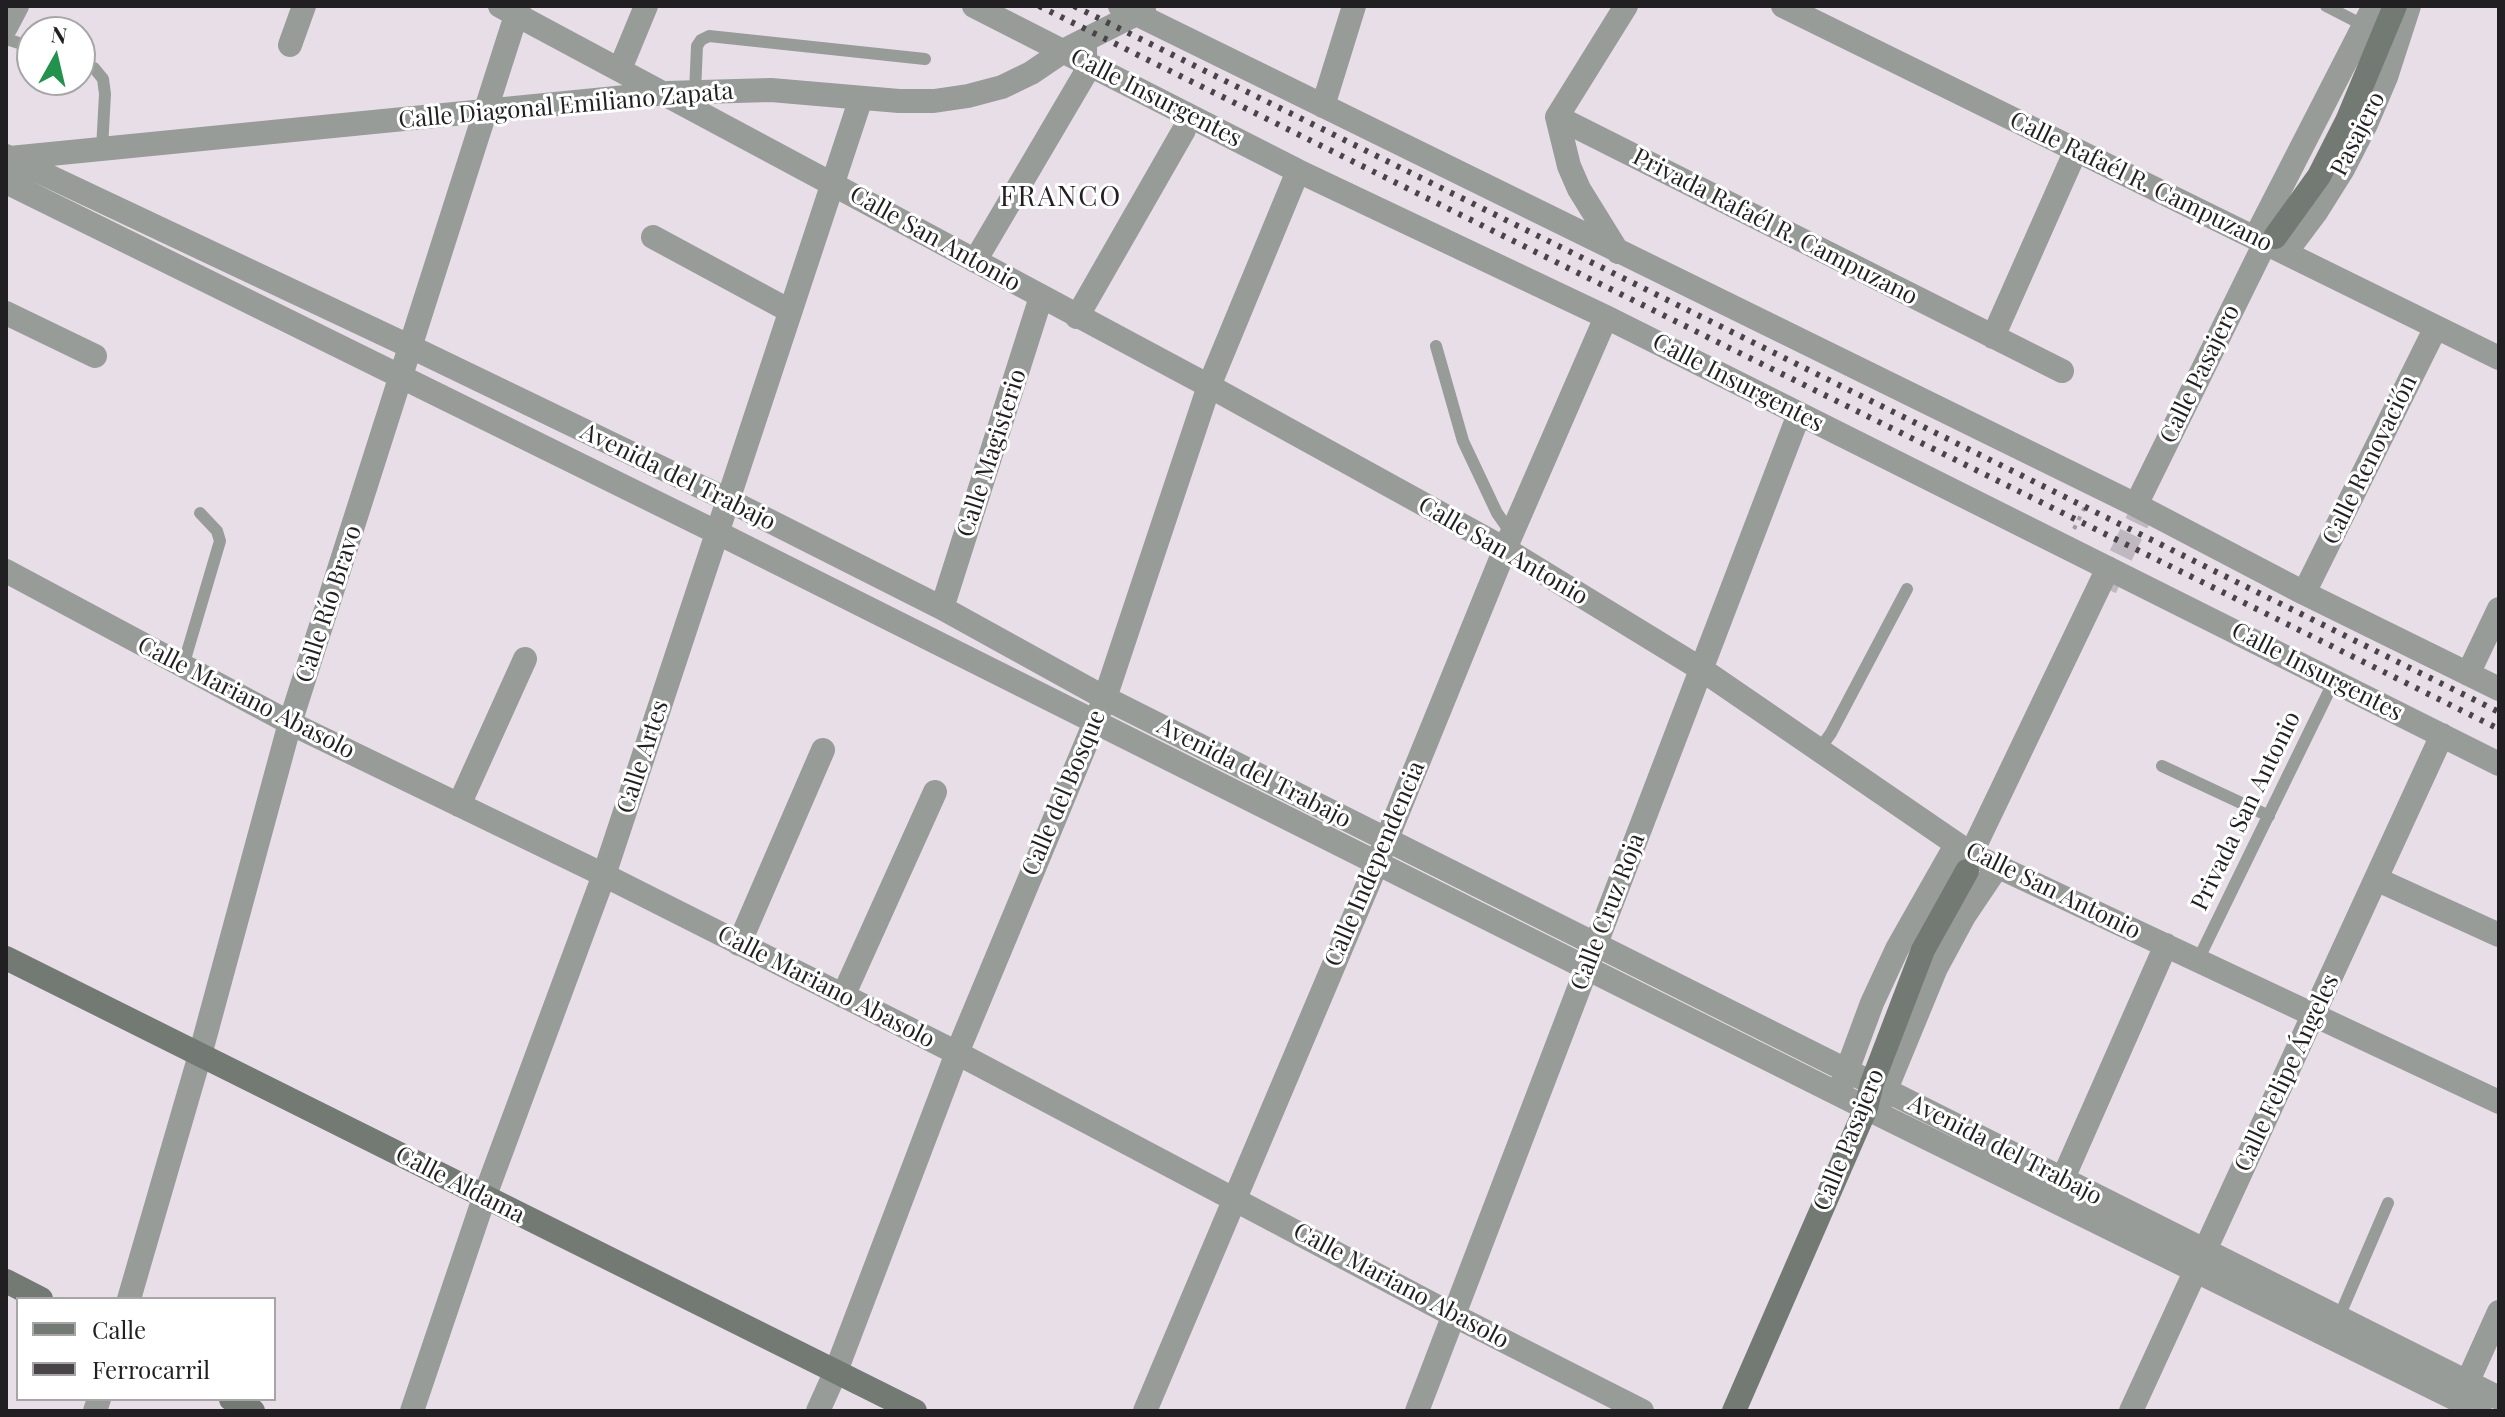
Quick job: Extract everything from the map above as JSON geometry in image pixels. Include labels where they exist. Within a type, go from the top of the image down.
[{"type":"street","points":[[6,27],[17,6]]},
{"type":"street","points":[[290,45],[304,6]]},
{"type":"street","points":[[620,69],[646,6]]},
{"type":"street","name":"Calle Insurgentes","points":[[974,6],[1080,56],[1298,171],[1606,317],[2499,764]]},
{"type":"street","points":[[1323,106],[1354,6]]},
{"type":"street","points":[[1618,252],[1579,189],[1569,166],[1557,117],[1626,6]]},
{"type":"street","name":"Calle Rafaél R. Campuzano","points":[[1783,6],[2499,358]]},
{"type":"street","name":"Calle Pasajero","points":[[2136,505],[2270,243],[2319,176],[2347,121],[2395,6]]},
{"type":"street","name":"Pasajero","points":[[2270,243],[2323,201],[2366,124],[2386,77],[2409,6]]},
{"type":"street","name":"Calle San Antonio","points":[[512,9],[1077,317],[1508,541],[1819,750],[1965,857],[1997,867],[2499,1102]]},
{"type":"street","name":"Calle Río Bravo","points":[[130,1297],[200,1055],[290,723],[486,112],[512,9]]},
{"type":"street","points":[[1137,9],[1323,106],[2136,505],[2304,593],[2499,689]]},
{"type":"street","name":"Calle Diagonal Emiliano Zapata","points":[[8,158],[666,93],[771,90],[922,101],[968,96],[1002,87],[1080,56],[1137,9]]},
{"type":"street","name":"Pasajero","points":[[2270,243],[2369,16]]},
{"type":"street","points":[[975,261],[1080,56]]},
{"type":"street","name":"Calle Artes","points":[[412,1411],[484,1198],[604,875],[861,98]]},
{"type":"street","name":"Privada Rafaél R. Campuzano","points":[[1557,117],[2062,371]]},
{"type":"street","points":[[1077,317],[1184,130]]},
{"type":"street","points":[[1993,337],[2076,150]]},
{"type":"street","name":"Avenida del Trabajo","points":[[8,158],[728,500],[942,608],[1105,698],[1386,839],[1839,1094],[2059,1189]]},
{"type":"street","name":"Calle del Bosque","points":[[818,1411],[957,1053],[1105,698],[1209,386],[1298,171]]},
{"type":"street","name":"Avenida del Trabajo","points":[[6,182],[1377,863],[1848,1070],[2059,1189],[2201,1260],[2466,1401],[2499,1398]]},
{"type":"street","points":[[1557,222],[1579,189]]},
{"type":"street","points":[[653,237],[790,311]]},
{"type":"street","name":"Calle Magisterio","points":[[942,608],[1041,297]]},
{"type":"street","points":[[6,313],[95,356]]},
{"type":"street","name":"Calle Independencia","points":[[1145,1411],[1377,863],[1508,541],[1606,317]]},
{"type":"street","name":"Calle Renovación","points":[[2304,593],[2436,327]]},
{"type":"street","name":"Calle Cruz Roja","points":[[1417,1411],[1799,414]]},
{"type":"street","name":"Calle Pasajero","points":[[1734,1411],[1871,1110],[1923,950],[1965,857],[2108,568]]},
{"type":"street","name":"Calle Mariano Abasolo","points":[[6,571],[290,723],[604,875],[957,1053],[1453,1315],[1642,1411]]},
{"type":"street","points":[[2468,674],[2499,609]]},
{"type":"street","points":[[459,805],[525,659]]},
{"type":"street","name":"Calle Felipe Ángeles","points":[[2131,1411],[2442,735]]},
{"type":"street","points":[[739,944],[823,750]]},
{"type":"street","points":[[843,996],[935,792]]},
{"type":"street","points":[[1839,1094],[1872,1003],[1897,949],[1965,857]]},
{"type":"street","points":[[1879,1087],[1936,968],[1964,916],[1997,867]]},
{"type":"street","points":[[2376,879],[2499,935]]},
{"type":"street","points":[[2059,1189],[2166,945]]},
{"type":"street","name":"Calle Aldama","points":[[6,958],[915,1411]]},
{"type":"street","name":"Avenida del Trabajo","points":[[2201,1260],[2339,1317],[2466,1401]]},
{"type":"street","points":[[6,1281],[37,1297]]},
{"type":"street","points":[[2466,1401],[2499,1312]]},
{"type":"street","points":[[235,1401],[253,1411]]},
{"type":"lane","points":[[2326,6],[2369,16]]},
{"type":"lane","points":[[695,92],[697,46],[709,36],[925,59]]},
{"type":"lane","points":[[96,70],[103,79],[105,94],[102,149]]},
{"type":"lane","points":[[1436,346],[1463,441],[1508,541]]},
{"type":"lane","points":[[183,666],[220,541],[217,531],[200,513]]},
{"type":"lane","points":[[1819,750],[1907,589]]},
{"type":"lane","name":"Privada San Antonio","points":[[2198,960],[2334,681]]},
{"type":"lane","points":[[2162,766],[2269,816]]},
{"type":"lane","points":[[2339,1317],[2388,1203]]},
{"type":"path","points":[[2065,547],[2089,497]]},
{"type":"tunnel","points":[[2105,588],[2152,491]]},
{"type":"railway","points":[[1039,6],[2499,729]]},
{"type":"railway","points":[[1074,6],[2499,712]]},
{"type":"district","name":"FRANCO","points":[[1061,197]]}]
